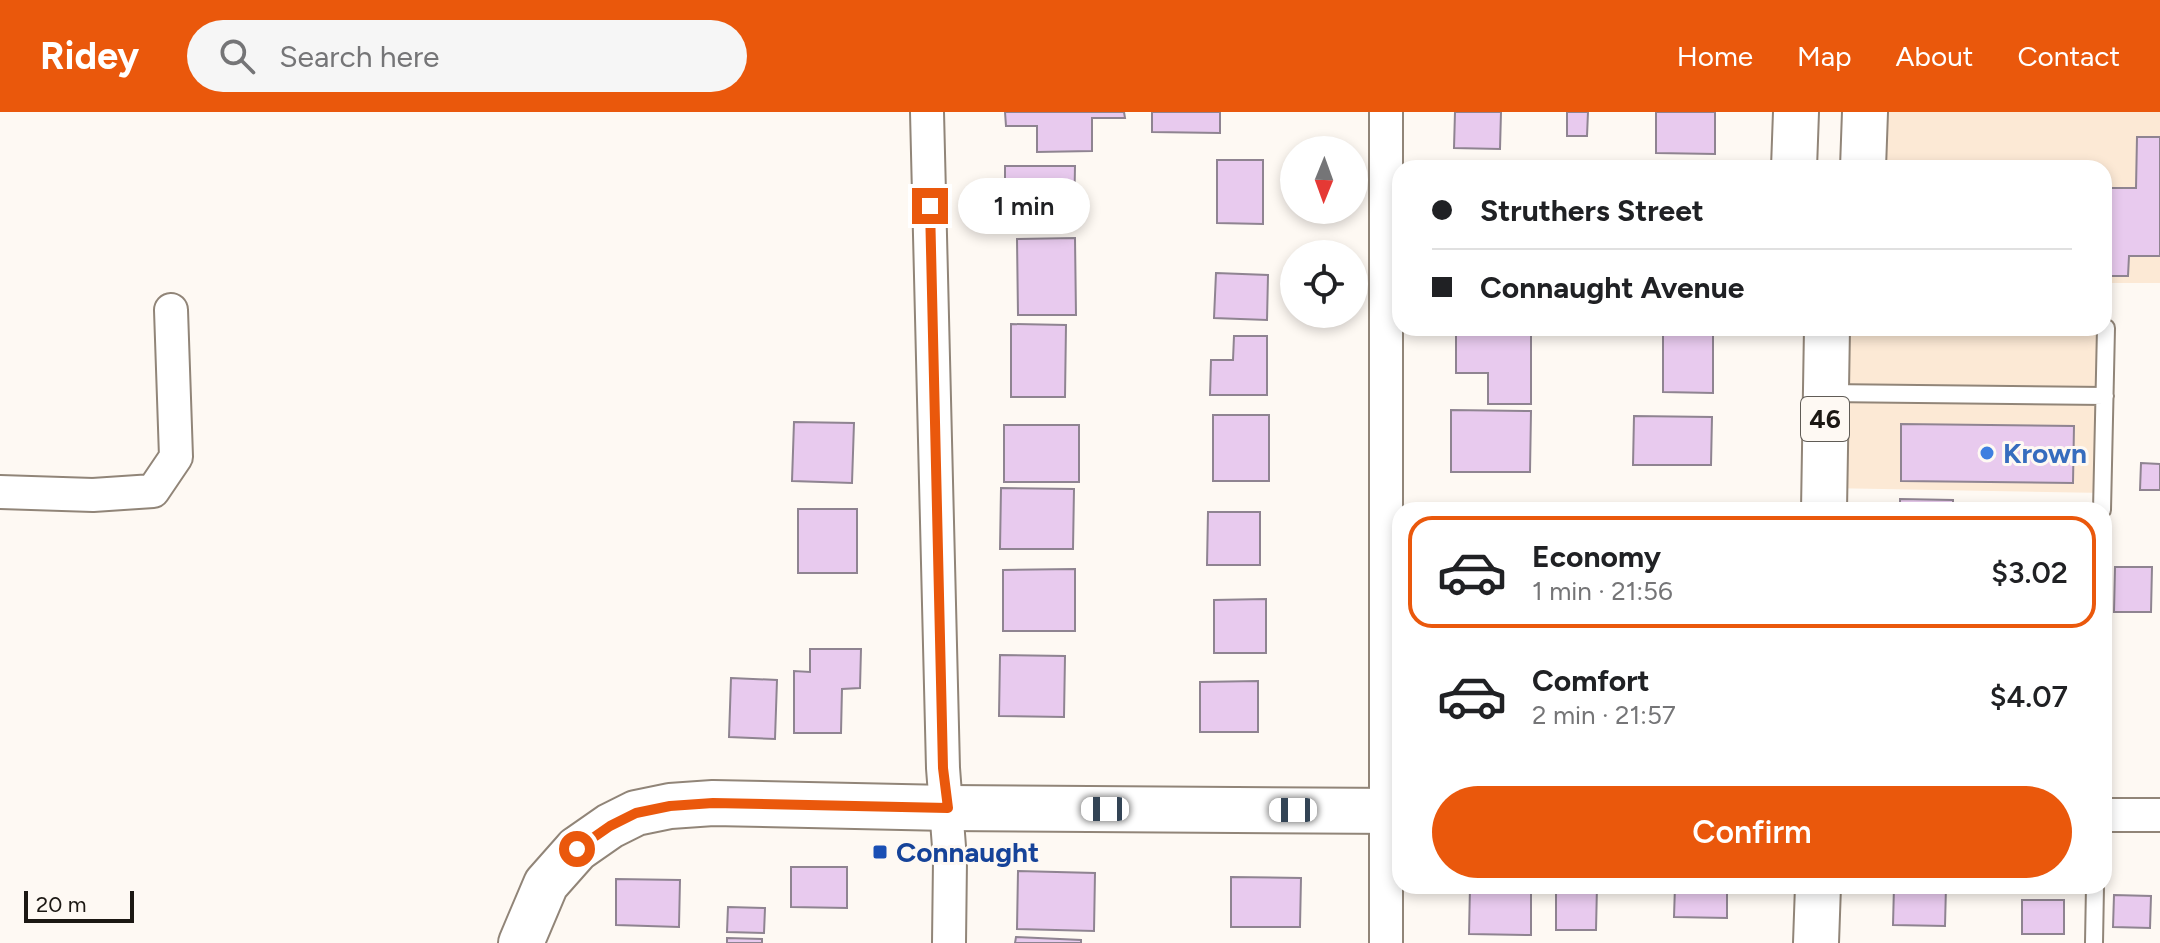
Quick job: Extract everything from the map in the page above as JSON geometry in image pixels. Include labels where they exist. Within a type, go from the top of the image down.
[{"type":"street","points":[[927,112],[943,768],[950,860],[949,943]]},
{"type":"street","points":[[1386,112],[1392,636]]},
{"type":"street","points":[[1794,160],[1796,112]]},
{"type":"street","points":[[1863,160],[1865,112]]},
{"type":"street","points":[[0,492],[93,495],[153,491],[176,457],[171,310]]},
{"type":"street","name":"46","points":[[1824,502],[1827,336]]},
{"type":"street","points":[[521,943],[546,884],[577,849],[610,826],[636,813],[670,806],[713,803],[1392,811]]},
{"type":"street","points":[[2112,815],[2160,815]]},
{"type":"street","points":[[1386,943],[1392,844]]},
{"type":"street","points":[[1816,943],[1818,894]]},
{"type":"lane","points":[[2102,502],[2106,336]]},
{"type":"lane","points":[[1825,393],[2105,396]]},
{"type":"lane","points":[[2094,943],[2095,894]]},
{"type":"shaded area","points":[[1869,112],[2160,112],[2160,283],[2112,283],[2112,160],[1866,160]]},
{"type":"shaded area","points":[[1830,336],[2109,336],[2105,493],[1827,488]]},
{"type":"building","points":[[1005,112],[1124,112],[1125,118],[1092,118],[1092,151],[1037,152],[1037,126],[1006,126]]},
{"type":"building","points":[[1152,112],[1220,112],[1220,133],[1152,132]]},
{"type":"building","points":[[1455,112],[1501,112],[1500,149],[1454,148]]},
{"type":"building","points":[[1567,112],[1588,112],[1587,136],[1567,136]]},
{"type":"building","points":[[1656,112],[1715,112],[1715,154],[1656,153]]},
{"type":"building","points":[[2137,137],[2160,137],[2160,256],[2129,256],[2128,276],[2112,276],[2112,188],[2136,188]]},
{"type":"building","points":[[1217,160],[1263,160],[1263,224],[1217,223]]},
{"type":"building","points":[[1005,166],[1075,166],[1074,222],[1005,221]]},
{"type":"building","points":[[1075,238],[1076,315],[1018,315],[1017,239]]},
{"type":"building","points":[[1216,273],[1268,275],[1267,320],[1214,318]]},
{"type":"building","points":[[1011,324],[1066,325],[1065,397],[1011,397]]},
{"type":"building","points":[[1234,336],[1267,336],[1267,395],[1210,395],[1211,360],[1233,360]]},
{"type":"building","points":[[1456,336],[1531,336],[1531,404],[1488,404],[1488,373],[1456,373]]},
{"type":"building","points":[[1663,336],[1713,336],[1713,393],[1663,392]]},
{"type":"building","points":[[1451,410],[1531,411],[1530,472],[1451,472]]},
{"type":"building","points":[[1213,415],[1269,415],[1269,481],[1213,481]]},
{"type":"building","points":[[1634,416],[1712,417],[1711,465],[1633,465]]},
{"type":"building","points":[[794,422],[854,423],[852,483],[792,481]]},
{"type":"building","name":"Krown","points":[[1901,424],[2074,426],[2073,483],[1901,481]]},
{"type":"building","points":[[1004,425],[1079,425],[1079,482],[1004,482]]},
{"type":"building","points":[[2141,463],[2160,464],[2160,490],[2140,490]]},
{"type":"building","points":[[1001,488],[1074,489],[1073,549],[1000,549]]},
{"type":"building","points":[[1900,499],[1953,500],[1953,502],[1900,502]]},
{"type":"building","points":[[798,509],[857,509],[857,573],[798,573]]},
{"type":"building","points":[[1208,512],[1260,512],[1260,565],[1207,565]]},
{"type":"building","points":[[2115,567],[2152,567],[2151,612],[2114,612]]},
{"type":"building","points":[[1075,569],[1075,631],[1003,631],[1003,570]]},
{"type":"building","points":[[1266,599],[1266,653],[1214,653],[1214,600]]},
{"type":"building","points":[[810,649],[861,649],[860,688],[842,689],[841,733],[794,733],[794,671],[810,672]]},
{"type":"building","points":[[1000,655],[1065,656],[1064,717],[999,716]]},
{"type":"building","points":[[731,678],[777,680],[775,739],[729,737]]},
{"type":"building","points":[[1258,681],[1258,732],[1200,732],[1200,682]]},
{"type":"building","points":[[791,867],[847,867],[847,908],[791,907]]},
{"type":"building","points":[[1018,871],[1095,873],[1094,931],[1017,929]]},
{"type":"building","points":[[1231,877],[1301,878],[1300,927],[1231,927]]},
{"type":"building","points":[[616,879],[680,880],[679,927],[616,925]]},
{"type":"building","points":[[1470,894],[1531,894],[1531,935],[1469,934]]},
{"type":"building","points":[[1556,894],[1597,894],[1596,930],[1556,930]]},
{"type":"building","points":[[1675,894],[1727,894],[1727,918],[1674,917]]},
{"type":"building","points":[[1894,894],[1946,894],[1945,926],[1893,925]]},
{"type":"building","points":[[2114,895],[2151,896],[2150,928],[2113,927]]},
{"type":"building","points":[[2022,900],[2064,900],[2064,934],[2022,934]]},
{"type":"building","points":[[728,907],[765,908],[764,933],[727,932]]},
{"type":"building","points":[[1016,937],[1081,940],[1081,943],[1015,943]]},
{"type":"building","points":[[727,938],[762,939],[762,943],[727,943]]},
{"type":"place","name":"Krown","points":[[1987,453]]},
{"type":"place","name":"Connaught","points":[[880,852]]},
{"type":"route","points":[[577,849],[610,826],[636,813],[670,806],[713,803],[948,808],[943,768],[930,206]]}]
